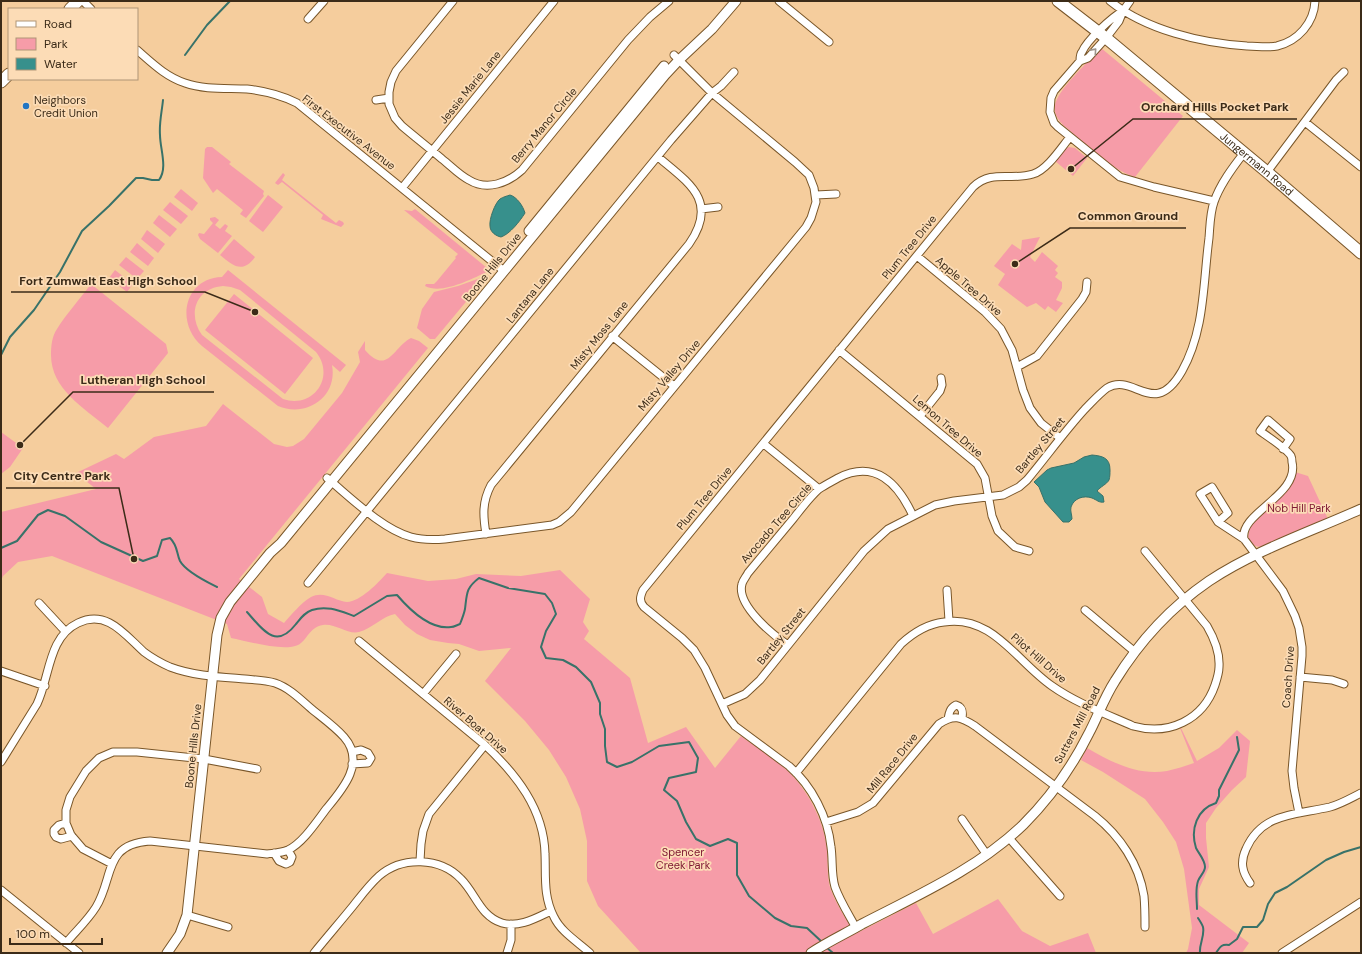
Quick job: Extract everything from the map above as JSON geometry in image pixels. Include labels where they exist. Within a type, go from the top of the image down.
[{"type":"main road","name":"Jungermann Road","points":[[1058,1],[1102,35],[1267,172],[1361,253]]},
{"type":"street","points":[[308,19],[324,1]]},
{"type":"street","points":[[376,100],[388,98],[389,86],[396,71],[453,1]]},
{"type":"street","name":"Jessie Marie Lane","points":[[402,188],[554,1]]},
{"type":"street","name":"Berry Manor Circle","points":[[388,98],[392,111],[402,126],[463,176],[476,184],[499,184],[515,176],[628,40],[650,17],[669,1]]},
{"type":"street","name":"Boone Hills Drive","points":[[167,953],[180,934],[187,915],[217,635],[221,618],[230,602],[270,553],[281,543],[330,480],[502,270],[665,75],[677,58],[729,1]]},
{"type":"street","name":"Boone Hills Drive","points":[[677,58],[712,29],[736,1]]},
{"type":"street","points":[[779,1],[829,42]]},
{"type":"street","points":[[1110,1],[1147,23],[1184,35],[1219,42],[1265,47],[1285,44],[1300,34],[1313,16],[1315,1]]},
{"type":"street","points":[[1130,1],[1123,10],[1119,21],[1102,35],[1088,58],[1080,61],[1054,91],[1049,105],[1054,123],[1120,177],[1154,187],[1214,201]]},
{"type":"street","name":"First Executive Avenue","points":[[138,51],[164,72],[186,83],[207,88],[260,91],[274,94],[297,103],[502,270]]},
{"type":"street","points":[[677,58],[712,93],[804,170],[812,182],[816,196],[836,194]]},
{"type":"street","name":"Lantana Lane","points":[[308,583],[658,157],[712,93],[734,72]]},
{"type":"street","points":[[1267,172],[1336,80],[1344,72]]},
{"type":"street","points":[[1305,122],[1361,167]]},
{"type":"street","name":"Plum Tree Drive","points":[[856,928],[835,887],[831,846],[826,822],[815,799],[796,773],[731,722],[705,668],[694,650],[644,607],[640,599],[643,590],[764,444],[916,256],[978,183],[983,179],[993,176],[1024,176],[1032,175],[1038,172],[1044,168],[1070,137]]},
{"type":"street","name":"Bartley Street","points":[[722,704],[745,694],[751,688],[788,646],[872,543],[895,524],[941,503],[1003,495],[1011,492],[1028,480],[1060,438],[1093,401],[1108,388],[1121,384],[1143,392],[1157,394],[1167,389],[1178,378],[1188,361],[1200,322],[1207,247],[1214,201],[1221,186],[1244,153]]},
{"type":"street","name":"Misty Moss Lane","points":[[486,534],[483,512],[486,493],[490,485],[694,236],[701,221],[701,209],[696,192],[692,186],[658,157]]},
{"type":"street","name":"Misty Valley Drive","points":[[330,480],[389,527],[410,536],[433,540],[552,525],[567,516],[806,227],[814,211],[816,196]]},
{"type":"street","points":[[701,209],[718,207]]},
{"type":"street","name":"Apple Tree Drive","points":[[916,256],[994,321],[1007,338],[1012,350],[1023,390],[1030,408],[1041,422],[1060,438]]},
{"type":"street","points":[[1017,367],[1037,356],[1082,299],[1086,292],[1087,282]]},
{"type":"street","points":[[612,336],[674,386]]},
{"type":"street","name":"Lemon Tree Drive","points":[[839,350],[977,464],[985,478],[992,516],[998,531],[1015,547],[1029,551]]},
{"type":"street","points":[[920,416],[940,391],[942,385],[941,378]]},
{"type":"street","points":[[764,444],[819,489]]},
{"type":"street","points":[[1244,539],[1243,535],[1245,530],[1257,513],[1282,491],[1292,476],[1293,465],[1291,456],[1283,449]]},
{"type":"street","name":"Avocado Tree Circle","points":[[788,646],[765,628],[757,618],[743,597],[742,585],[744,579],[804,505],[819,489],[842,476],[851,473],[871,472],[878,474],[895,486],[901,493],[913,516]]},
{"type":"street","points":[[1218,522],[1228,513],[1212,487],[1200,494],[1218,522],[1244,539]]},
{"type":"street","name":"Sutters Mill Road","points":[[812,952],[835,938],[956,875],[987,855],[1009,838],[1032,816],[1056,787],[1079,753],[1113,684],[1135,652],[1159,624],[1184,600],[1221,574],[1256,555],[1355,510]]},
{"type":"street","name":"Coach Drive","points":[[1244,539],[1249,548],[1283,591],[1295,616],[1302,647],[1292,771],[1299,813]]},
{"type":"street","name":"Pilot Hill Drive","points":[[796,773],[909,636],[926,627],[950,621],[976,624],[988,630],[998,637],[1051,686],[1060,692],[1133,726],[1161,729],[1186,721],[1200,710],[1211,696],[1218,677],[1218,652],[1213,636],[1207,626],[1145,551]]},
{"type":"street","points":[[947,590],[950,621]]},
{"type":"street","points":[[39,603],[66,631]]},
{"type":"street","points":[[1085,610],[1135,652]]},
{"type":"street","points":[[1,762],[37,704],[45,686],[54,650],[58,641],[66,631],[79,622],[88,620],[112,623],[120,628],[145,652],[161,663],[178,670],[212,676],[268,682],[285,688],[341,734],[348,742],[352,752],[352,764],[348,780],[343,788],[309,831],[288,850],[274,853],[257,853],[150,841],[142,842],[126,848],[115,858],[96,907],[66,943]]},
{"type":"street","name":"River Boat Drive","points":[[359,641],[485,745],[515,776],[528,796],[539,819],[544,841],[545,883],[551,911],[562,928],[590,953]]},
{"type":"street","points":[[423,694],[456,654]]},
{"type":"street","points":[[1,671],[45,686]]},
{"type":"street","points":[[1300,677],[1332,680],[1344,684]]},
{"type":"street","name":"Mill Race Drive","points":[[826,822],[858,812],[874,802],[932,731],[939,724],[948,719],[952,707],[956,705],[962,709],[962,718],[975,726],[1105,824],[1123,845],[1137,872],[1142,886],[1145,905],[1145,927]]},
{"type":"street","points":[[948,719],[957,717],[962,718]]},
{"type":"street","points":[[420,861],[423,831],[429,814],[485,745]]},
{"type":"street","points":[[352,752],[361,750],[368,753],[371,758],[368,763],[352,764]]},
{"type":"street","points":[[112,864],[83,849],[72,836],[66,823],[66,810],[70,797],[92,763],[106,754],[121,751],[204,759],[257,769]]},
{"type":"street","points":[[1250,883],[1245,875],[1242,864],[1244,852],[1252,837],[1269,822],[1299,813],[1334,806],[1361,794]]},
{"type":"street","points":[[962,819],[987,855]]},
{"type":"street","points":[[66,823],[59,825],[54,830],[54,834],[60,839],[72,836]]},
{"type":"street","points":[[1009,838],[1060,896]]},
{"type":"street","points":[[274,853],[279,861],[286,864],[290,862],[292,857],[288,850]]},
{"type":"street","points":[[314,953],[371,883],[395,866],[404,863],[420,861],[440,866],[456,874],[467,886],[483,911],[495,920],[511,924],[526,922],[551,911]]},
{"type":"street","points":[[1,890],[79,953]]},
{"type":"street","points":[[1282,953],[1361,902]]},
{"type":"street","points":[[187,915],[228,927]]},
{"type":"street","points":[[507,953],[511,940],[511,924]]},
{"type":"green space","points":[[1101,48],[1183,116],[1135,177],[1107,162],[1063,125],[1055,112],[1055,106],[1061,92]]},
{"type":"green space","points":[[207,147],[212,147],[231,162],[229,164],[264,191],[264,196],[246,218],[240,214],[243,210],[217,189],[213,193],[203,178],[205,149]]},
{"type":"green space","points":[[1069,147],[1075,148],[1087,158],[1073,176],[1055,161],[1065,149]]},
{"type":"green space","points":[[283,173],[285,175],[282,180],[336,223],[339,220],[344,224],[341,227],[321,219],[323,215],[282,182],[278,185],[275,183]]},
{"type":"green space","points":[[181,189],[198,203],[192,211],[174,197]]},
{"type":"green space","points":[[268,195],[283,207],[263,232],[249,221]]},
{"type":"green space","points":[[170,202],[188,216],[181,224],[163,210]]},
{"type":"green space","points":[[415,209],[487,268],[487,272],[465,282],[440,289],[425,286],[426,284],[434,284],[458,254],[404,210],[412,211]]},
{"type":"green space","points":[[159,215],[177,229],[170,237],[153,223]]},
{"type":"green space","points":[[215,217],[219,220],[215,225],[220,229],[225,224],[228,226],[225,231],[232,236],[218,253],[200,239],[198,235],[199,233],[204,234],[213,223],[210,218]]},
{"type":"green space","points":[[147,230],[165,244],[158,253],[141,239]]},
{"type":"green space","points":[[1040,237],[1030,257],[1035,262],[1042,252],[1058,266],[1055,270],[1058,273],[1055,277],[1062,282],[1062,288],[1056,300],[1063,303],[1056,312],[1048,306],[1045,310],[1036,303],[1027,307],[998,285],[1005,274],[994,266],[1012,244],[1021,250],[1022,240]]},
{"type":"green space","points":[[234,239],[255,257],[251,262],[242,267],[234,265],[220,255]]},
{"type":"green space","points":[[137,243],[154,258],[148,266],[130,252]]},
{"type":"green space","points":[[126,257],[144,271],[137,279],[119,265]]},
{"type":"green space","points":[[115,270],[133,284],[127,292],[109,278]]},
{"type":"green space","points":[[228,270],[346,365],[340,372],[332,365],[333,376],[330,387],[318,402],[309,407],[299,409],[289,409],[278,406],[202,346],[194,336],[188,326],[186,314],[192,293],[199,285],[209,279],[222,277]],"holes":[[[223,286],[240,290],[316,352],[322,362],[324,371],[318,389],[312,395],[304,399],[294,401],[283,399],[202,335],[197,327],[195,319],[197,303],[206,292],[214,288]]]},
{"type":"green space","points":[[486,276],[435,339],[430,339],[417,328],[422,309],[434,292],[458,286]]},
{"type":"green space","points":[[91,284],[166,344],[168,353],[108,428],[70,397],[57,378],[52,367],[51,348],[55,332]]},
{"type":"green space","points":[[234,294],[313,358],[285,394],[205,330]]},
{"type":"green space","name":"Spencer Creek Park","points":[[411,338],[419,341],[428,348],[239,579],[262,597],[268,614],[284,623],[304,602],[316,595],[325,595],[347,602],[358,599],[369,591],[387,573],[428,581],[456,579],[476,574],[521,576],[560,570],[590,599],[583,622],[589,631],[584,639],[630,678],[648,743],[686,727],[715,768],[741,736],[781,764],[799,783],[815,809],[823,829],[827,849],[829,883],[833,895],[855,934],[916,903],[933,934],[998,899],[1022,931],[1050,946],[1088,933],[1096,953],[641,953],[598,906],[587,881],[587,841],[580,809],[566,777],[549,750],[525,721],[485,681],[511,648],[479,651],[459,644],[430,640],[417,634],[405,625],[395,614],[386,617],[369,628],[359,632],[350,632],[328,625],[318,626],[314,628],[298,645],[291,647],[274,647],[231,638],[227,624],[52,556],[18,562],[3,576],[1,581],[1,512],[96,489],[76,473],[116,454],[124,459],[154,437],[206,426],[223,404],[274,444],[287,447],[293,446],[304,439],[342,393],[360,362],[358,352],[365,341],[365,350],[379,360],[385,360]]},
{"type":"green space","points":[[1,432],[23,448],[10,467],[1,474]]},
{"type":"green space","name":"Nob Hill Park","points":[[1295,472],[1308,476],[1328,519],[1261,547],[1255,545],[1248,537],[1250,527]]},
{"type":"green space","points":[[1180,728],[1197,761],[1219,748],[1237,730],[1250,741],[1246,777],[1216,808],[1206,823],[1209,867],[1199,889],[1199,905],[1249,943],[1242,953],[1186,953],[1192,928],[1184,869],[1176,842],[1145,799],[1103,772],[1081,760],[1087,748],[1115,763],[1135,770],[1156,772],[1167,771],[1194,763]]},
{"type":"water","points":[[510,195],[519,202],[525,213],[511,230],[501,237],[492,232],[490,219],[494,207],[498,201],[501,198]]},
{"type":"water","points":[[1092,455],[1105,458],[1110,466],[1109,480],[1097,491],[1103,496],[1104,502],[1099,502],[1089,497],[1077,499],[1071,507],[1072,519],[1069,522],[1063,522],[1045,502],[1039,487],[1034,482],[1051,468],[1074,463],[1084,457]]},
{"type":"waterway","points":[[185,55],[207,25],[230,1]]},
{"type":"waterway","points":[[1,355],[10,337],[34,310],[60,272],[82,231],[136,178],[159,180],[163,170],[160,140],[160,122],[163,100]]},
{"type":"waterway","points":[[1,548],[17,541],[38,515],[48,510],[65,516],[101,542],[143,561],[157,556],[162,540],[170,538],[176,546],[180,561],[183,565],[197,576],[217,587]]},
{"type":"waterway","points":[[247,612],[264,631],[276,636],[282,636],[289,632],[303,616],[312,610],[328,608],[354,616],[387,596],[397,595],[414,612],[428,622],[443,627],[451,627],[460,624],[465,611],[469,588],[479,578],[508,588],[545,594],[552,603],[556,614],[546,631],[541,647],[546,658],[563,660],[576,667],[591,682],[600,703],[600,714],[605,729],[607,762],[617,767],[632,762],[659,746],[689,742],[698,758],[696,772],[669,778],[664,790],[677,801],[686,822],[696,839],[710,846],[728,839],[737,843],[737,875],[749,896],[775,918],[791,926],[807,928],[822,942]]},
{"type":"waterway","points":[[1197,909],[1197,884],[1204,871],[1205,864],[1196,848],[1194,841],[1195,827],[1204,810],[1216,803],[1219,796],[1219,790],[1239,750],[1237,737]]},
{"type":"waterway","points":[[1216,953],[1221,946],[1229,945],[1237,939],[1243,927],[1257,927],[1263,920],[1268,904],[1275,893],[1287,887],[1326,860],[1344,852],[1361,847]]},
{"type":"waterway","points":[[1198,918],[1203,926],[1203,937],[1200,946],[1200,953]]},
{"type":"waterway","points":[[826,947],[833,953]]},
{"type":"place","name":"Neighbors Credit Union","points":[[26,106]]},
{"type":"place","name":"Orchard Hills Pocket Park","points":[[1071,169]]},
{"type":"place","name":"Common Ground","points":[[1015,264]]},
{"type":"place","name":"Fort Zumwalt East High School","points":[[255,312]]},
{"type":"place","name":"Lutheran High School","points":[[20,445]]},
{"type":"place","name":"City Centre Park","points":[[134,559]]}]
